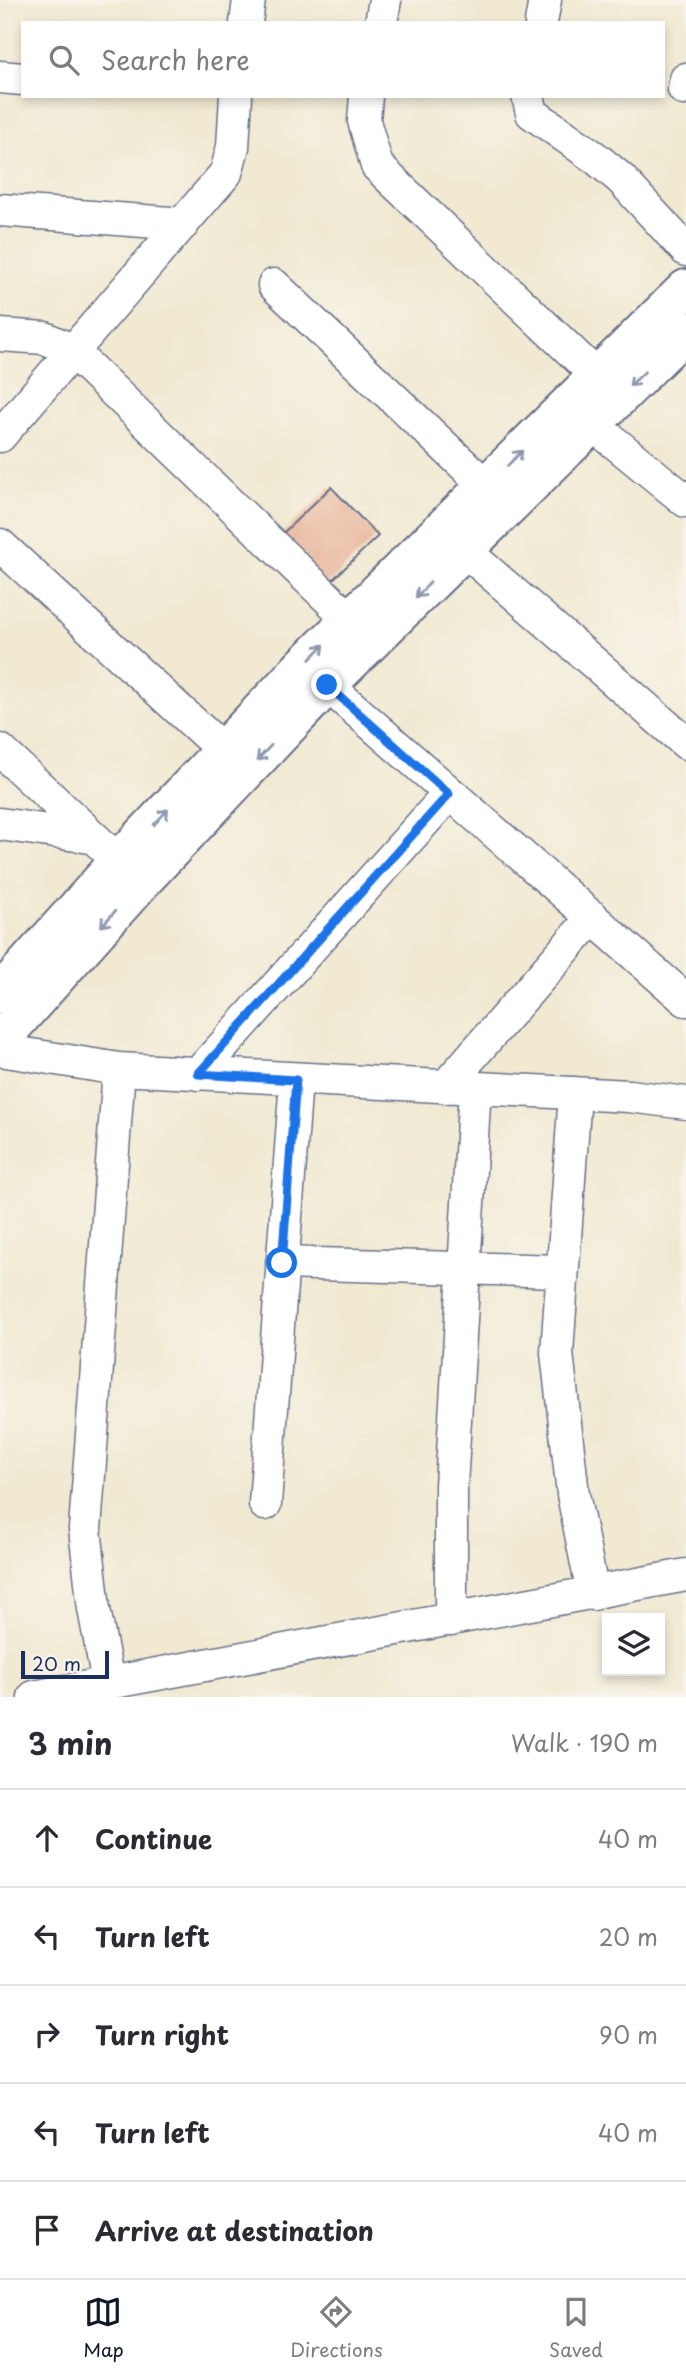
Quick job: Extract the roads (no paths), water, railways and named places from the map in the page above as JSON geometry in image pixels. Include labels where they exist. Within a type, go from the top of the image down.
[{"type":"highway","points":[[0,1040],[142,881],[327,685],[361,630],[486,486],[686,289]]},
{"type":"highway","points":[[0,995],[119,861],[224,751],[361,630],[463,549],[686,331]]},
{"type":"street","points":[[246,21],[249,0]]},
{"type":"street","points":[[381,21],[385,0]]},
{"type":"street","points":[[541,21],[545,0]]},
{"type":"street","points":[[0,77],[21,79]]},
{"type":"street","points":[[0,436],[71,350],[226,173],[231,162],[231,98]]},
{"type":"street","points":[[366,98],[364,121],[377,166],[597,376]]},
{"type":"street","points":[[528,98],[532,113],[621,179],[686,250]]},
{"type":"street","points":[[0,210],[183,224]]},
{"type":"street","points":[[274,285],[486,486]]},
{"type":"street","points":[[0,335],[45,338],[71,350],[361,630]]},
{"type":"street","points":[[593,424],[686,501]]},
{"type":"street","points":[[0,545],[224,751]]},
{"type":"street","points":[[463,549],[686,743]]},
{"type":"street","points":[[327,685],[686,1000]]},
{"type":"street","points":[[0,750],[90,837],[119,861]]},
{"type":"street","points":[[198,1074],[449,794]]},
{"type":"street","points":[[0,824],[90,837]]},
{"type":"street","points":[[451,1620],[451,1486],[465,1268],[460,1087],[593,917]]},
{"type":"street","points":[[0,1050],[119,1069],[575,1093],[686,1103]]},
{"type":"street","points":[[108,1682],[93,1609],[85,1530],[119,1069]]},
{"type":"street","points":[[265,1504],[296,1080]]},
{"type":"street","points":[[575,1093],[557,1353],[573,1494],[593,1594]]},
{"type":"street","points":[[282,1263],[561,1271]]},
{"type":"street","points":[[34,1697],[108,1682],[154,1685],[451,1620],[686,1575]]}]
